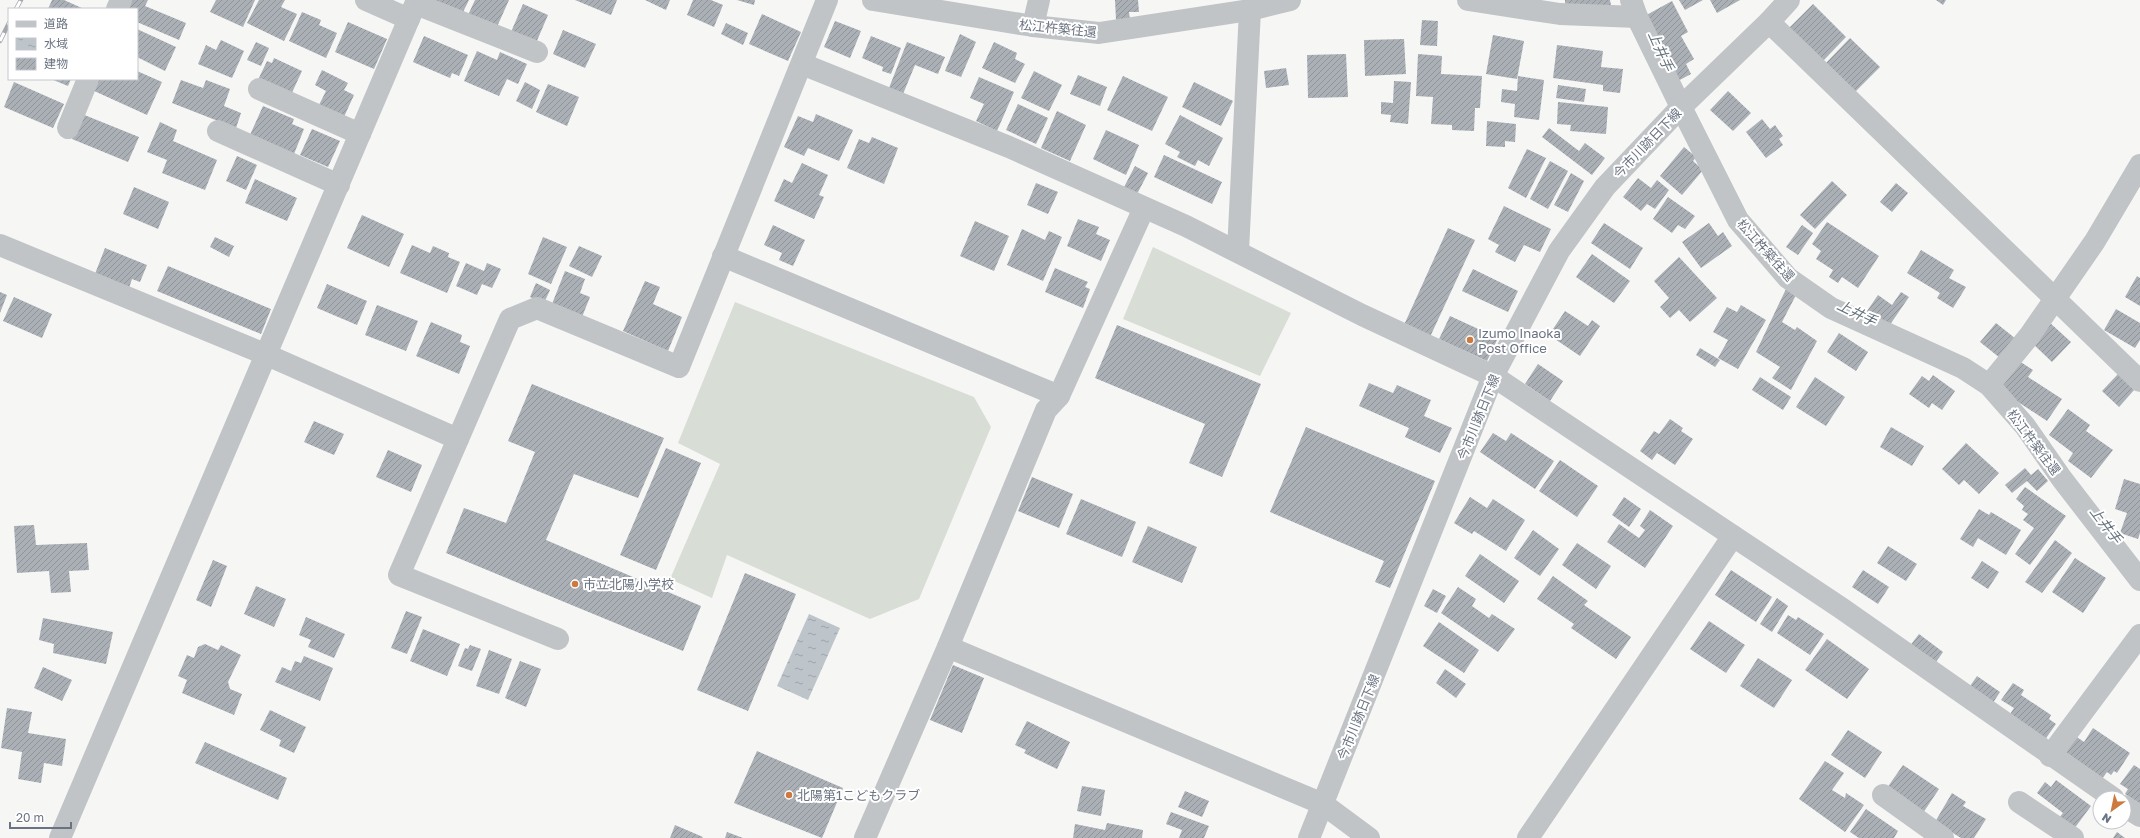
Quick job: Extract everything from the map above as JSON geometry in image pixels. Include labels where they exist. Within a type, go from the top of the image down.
[{"type":"street","points":[[366,0],[414,8],[537,52]]},
{"type":"street","points":[[558,639],[399,574],[510,320],[537,308],[679,367],[827,0]]},
{"type":"street","name":"松江杵築往還","points":[[873,0],[1033,26],[1099,33],[1250,10],[1290,0]]},
{"type":"street","points":[[1033,26],[1039,0]]},
{"type":"street","name":"松江杵築往還","points":[[1468,0],[1560,14],[1634,9],[1738,220],[1788,278],[1831,308],[1963,368],[1988,385],[2025,426],[2062,480],[2140,580]]},
{"type":"street","name":"今市川跡日下線","points":[[1309,838],[1493,376],[1559,251],[1604,187],[1681,107],[1769,22],[1789,0]]},
{"type":"street","points":[[60,838],[414,8]]},
{"type":"street","points":[[1238,251],[1250,10]]},
{"type":"street","points":[[1769,22],[2054,300],[2139,379]]},
{"type":"street","points":[[802,64],[1009,147],[1238,251],[1362,315],[1493,376],[1841,608],[2050,756],[2101,790]]},
{"type":"street","points":[[68,128],[88,80]]},
{"type":"street","points":[[259,89],[360,134]]},
{"type":"street","points":[[218,131],[339,185]]},
{"type":"street","points":[[1988,385],[2030,335],[2096,241],[2140,165]]},
{"type":"street","points":[[865,838],[948,647],[1046,410],[1059,396],[1144,208]]},
{"type":"street","points":[[0,245],[267,355],[458,438]]},
{"type":"street","points":[[723,256],[1059,396]]},
{"type":"street","points":[[1528,838],[1733,536]]},
{"type":"street","points":[[2050,756],[2140,635]]},
{"type":"street","points":[[948,647],[1323,804],[1370,838]]},
{"type":"street","points":[[1883,795],[1943,838]]},
{"type":"street","points":[[2019,802],[2073,838]]},
{"type":"shaded area","points":[[1153,247],[1291,313],[1260,376],[1123,319]]},
{"type":"shaded area","points":[[735,302],[974,397],[991,427],[919,599],[870,619],[727,555],[712,598],[670,579],[720,464],[678,443]]},
{"type":"water","points":[[809,614],[840,628],[808,700],[777,686]]},
{"type":"building","points":[[52,0],[64,0],[82,8],[48,8]]},
{"type":"building","points":[[130,0],[148,0],[145,6],[186,23],[179,40],[138,22],[138,8],[126,8]]},
{"type":"building","points":[[216,0],[255,0],[243,27],[210,12]]},
{"type":"building","points":[[259,0],[285,0],[281,7],[297,14],[284,41],[247,23]]},
{"type":"building","points":[[434,0],[469,0],[463,12]]},
{"type":"building","points":[[475,0],[509,0],[496,29],[468,15]]},
{"type":"building","points":[[575,0],[617,0],[611,15]]},
{"type":"building","points":[[645,0],[670,0],[666,10]]},
{"type":"building","points":[[693,0],[711,0],[723,5],[714,27],[687,15]]},
{"type":"building","points":[[737,0],[755,0],[754,5]]},
{"type":"building","points":[[1115,0],[1138,0],[1139,12],[1129,12],[1130,20],[1116,20]]},
{"type":"building","points":[[1565,0],[1610,0],[1611,5],[1565,7]]},
{"type":"building","points":[[1679,0],[1703,0],[1685,10]]},
{"type":"building","points":[[1710,0],[1740,0],[1717,13]]},
{"type":"building","points":[[1936,0],[1946,0],[1943,5]]},
{"type":"building","points":[[1672,1],[1688,32],[1681,36],[1694,59],[1686,64],[1691,74],[1676,82],[1641,18]]},
{"type":"building","points":[[523,4],[548,15],[536,43],[511,32]]},
{"type":"building","points":[[1813,4],[1846,37],[1821,63],[1787,30]]},
{"type":"building","points":[[302,12],[321,20],[319,25],[337,33],[326,58],[289,41]]},
{"type":"building","points":[[762,14],[801,32],[788,61],[749,44]]},
{"type":"building","points":[[1422,20],[1438,21],[1437,46],[1420,45]]},
{"type":"building","points":[[835,21],[861,31],[850,58],[824,47]]},
{"type":"building","points":[[348,22],[387,39],[374,69],[335,52]]},
{"type":"building","points":[[726,23],[748,33],[743,45],[721,34]]},
{"type":"building","points":[[138,29],[176,47],[165,71],[138,58]]},
{"type":"building","points":[[563,30],[596,44],[585,68],[553,54]]},
{"type":"building","points":[[960,34],[976,42],[961,77],[945,71]]},
{"type":"building","points":[[1493,35],[1524,41],[1517,79],[1486,74]]},
{"type":"building","points":[[424,36],[468,55],[459,76],[452,73],[450,78],[413,62]]},
{"type":"building","points":[[871,36],[901,48],[891,74],[882,71],[883,67],[862,58]]},
{"type":"building","points":[[1850,38],[1880,67],[1853,94],[1823,66]]},
{"type":"building","points":[[1404,39],[1406,74],[1365,76],[1364,40]]},
{"type":"building","points":[[221,40],[244,51],[232,78],[198,64],[206,45],[216,50]]},
{"type":"building","points":[[256,42],[269,48],[261,66],[247,60]]},
{"type":"building","points":[[907,42],[945,57],[938,74],[915,65],[903,94],[889,88]]},
{"type":"building","points":[[994,42],[1017,53],[1015,59],[1025,64],[1015,83],[982,68]]},
{"type":"building","points":[[1557,45],[1603,51],[1601,67],[1623,69],[1620,93],[1603,91],[1603,85],[1553,78]]},
{"type":"building","points":[[477,51],[497,60],[500,52],[527,64],[518,84],[507,79],[499,96],[464,81]]},
{"type":"building","points":[[1346,54],[1348,97],[1308,98],[1307,55]]},
{"type":"building","points":[[1418,54],[1442,56],[1441,74],[1482,76],[1480,108],[1475,108],[1474,131],[1452,130],[1452,125],[1431,124],[1433,97],[1416,96]]},
{"type":"building","points":[[274,58],[302,71],[290,97],[257,82],[267,61],[272,63]]},
{"type":"building","points":[[1286,68],[1289,85],[1266,88],[1264,71]]},
{"type":"building","points":[[322,70],[348,83],[344,90],[354,95],[343,119],[318,107],[326,91],[315,85]]},
{"type":"building","points":[[138,71],[162,82],[147,115],[92,90],[97,80],[138,80]]},
{"type":"building","points":[[1034,71],[1062,85],[1049,111],[1021,98]]},
{"type":"building","points":[[1078,75],[1107,87],[1100,106],[1070,94]]},
{"type":"building","points":[[1123,76],[1168,97],[1152,131],[1107,110]]},
{"type":"building","points":[[1518,76],[1544,80],[1539,120],[1514,117],[1515,104],[1501,102],[1502,89],[1517,91]]},
{"type":"building","points":[[979,77],[1014,92],[997,131],[976,121],[984,104],[970,98]]},
{"type":"building","points":[[53,80],[71,80],[68,86]]},
{"type":"building","points":[[181,80],[203,88],[206,80],[230,89],[224,106],[241,113],[236,128],[172,103]]},
{"type":"building","points":[[1394,81],[1411,82],[1408,124],[1390,122],[1391,115],[1381,114],[1381,102],[1393,103]]},
{"type":"building","points":[[14,82],[64,104],[53,128],[4,107]]},
{"type":"building","points":[[525,82],[540,90],[532,109],[516,101]]},
{"type":"building","points":[[1194,82],[1233,101],[1221,126],[1182,107]]},
{"type":"building","points":[[548,84],[579,97],[567,126],[536,112]]},
{"type":"building","points":[[1558,85],[1586,89],[1584,102],[1556,98]]},
{"type":"building","points":[[1728,91],[1751,113],[1733,131],[1710,110]]},
{"type":"building","points":[[1558,102],[1608,107],[1606,134],[1570,131],[1571,125],[1557,124]]},
{"type":"building","points":[[1018,104],[1048,118],[1036,144],[1006,130]]},
{"type":"building","points":[[263,106],[294,119],[292,124],[304,129],[294,154],[250,135]]},
{"type":"building","points":[[1057,111],[1086,125],[1070,161],[1041,148]]},
{"type":"building","points":[[82,114],[139,137],[128,162],[72,139]]},
{"type":"building","points":[[816,114],[853,130],[839,161],[808,148],[804,156],[784,147],[798,116],[813,122]]},
{"type":"building","points":[[1180,115],[1223,138],[1209,166],[1198,160],[1195,166],[1177,157],[1180,152],[1165,144]]},
{"type":"building","points":[[1762,119],[1770,129],[1775,125],[1783,136],[1779,139],[1783,145],[1766,158],[1746,132]]},
{"type":"building","points":[[1487,121],[1516,124],[1515,142],[1505,141],[1505,147],[1486,146]]},
{"type":"building","points":[[160,122],[177,130],[173,141],[217,160],[205,190],[162,173],[167,160],[147,152]]},
{"type":"building","points":[[1549,128],[1579,151],[1585,143],[1605,158],[1592,175],[1542,137]]},
{"type":"building","points":[[312,129],[340,141],[328,167],[300,155]]},
{"type":"building","points":[[1106,130],[1139,145],[1126,175],[1093,159]]},
{"type":"building","points":[[872,137],[898,148],[884,184],[847,168],[859,139],[869,143]]},
{"type":"building","points":[[1684,147],[1696,157],[1693,161],[1703,170],[1682,195],[1660,176]]},
{"type":"building","points":[[1527,149],[1546,158],[1526,198],[1508,188]]},
{"type":"building","points":[[1164,155],[1222,182],[1212,204],[1154,177]]},
{"type":"building","points":[[237,156],[257,165],[246,190],[226,181]]},
{"type":"building","points":[[1550,161],[1568,171],[1548,209],[1530,199]]},
{"type":"building","points":[[802,163],[828,175],[819,195],[824,197],[814,219],[774,201],[784,179],[792,183]]},
{"type":"building","points":[[1135,166],[1148,173],[1136,196],[1123,189]]},
{"type":"building","points":[[1571,173],[1584,181],[1568,212],[1554,205]]},
{"type":"building","points":[[1638,178],[1651,188],[1657,180],[1669,190],[1655,209],[1647,204],[1641,211],[1623,197]]},
{"type":"building","points":[[255,179],[297,198],[287,221],[245,203]]},
{"type":"building","points":[[1832,181],[1847,195],[1815,229],[1800,215]]},
{"type":"building","points":[[1036,183],[1058,192],[1048,214],[1027,205]]},
{"type":"building","points":[[1896,183],[1908,193],[1892,212],[1880,202]]},
{"type":"building","points":[[134,187],[169,202],[158,229],[123,214]]},
{"type":"building","points":[[1668,197],[1695,216],[1685,229],[1678,225],[1672,233],[1653,219]]},
{"type":"building","points":[[1504,206],[1551,229],[1540,252],[1524,245],[1515,262],[1495,252],[1499,245],[1488,239]]},
{"type":"building","points":[[362,215],[404,234],[389,267],[347,248]]},
{"type":"building","points":[[1078,219],[1099,227],[1096,234],[1110,240],[1101,261],[1067,246]]},
{"type":"building","points":[[975,221],[1009,236],[994,271],[960,256]]},
{"type":"building","points":[[1827,222],[1879,256],[1858,288],[1842,277],[1838,283],[1829,277],[1833,270],[1816,259],[1821,251],[1812,244]]},
{"type":"building","points":[[1604,223],[1643,248],[1630,269],[1591,243]]},
{"type":"building","points":[[1709,223],[1718,236],[1723,232],[1732,246],[1701,268],[1682,242]]},
{"type":"building","points":[[773,225],[805,240],[793,266],[779,260],[782,253],[764,245]]},
{"type":"building","points":[[1802,225],[1813,233],[1798,255],[1786,247]]},
{"type":"building","points":[[1448,228],[1475,240],[1430,337],[1404,325]]},
{"type":"building","points":[[1022,229],[1045,240],[1049,231],[1062,237],[1043,281],[1007,265]]},
{"type":"building","points":[[215,237],[234,246],[229,257],[210,247]]},
{"type":"building","points":[[543,237],[567,247],[551,284],[528,274]]},
{"type":"building","points":[[412,245],[430,253],[433,246],[449,253],[448,257],[460,262],[447,293],[400,273]]},
{"type":"building","points":[[579,246],[602,256],[592,277],[569,266]]},
{"type":"building","points":[[105,248],[147,265],[140,282],[132,279],[129,288],[95,274]]},
{"type":"building","points":[[1921,250],[1954,270],[1949,278],[1966,287],[1953,308],[1937,298],[1940,293],[1907,273]]},
{"type":"building","points":[[1592,254],[1630,281],[1614,303],[1576,277]]},
{"type":"building","points":[[1679,257],[1717,298],[1690,322],[1679,310],[1670,318],[1660,307],[1669,298],[1654,281]]},
{"type":"building","points":[[466,263],[484,271],[487,263],[501,269],[492,288],[482,284],[477,295],[456,286]]},
{"type":"building","points":[[168,266],[271,309],[261,334],[157,291]]},
{"type":"building","points":[[1055,268],[1088,282],[1085,287],[1090,289],[1083,308],[1045,292]]},
{"type":"building","points":[[1473,269],[1518,291],[1508,312],[1462,291]]},
{"type":"building","points":[[565,271],[585,279],[580,293],[590,297],[582,317],[552,304]]},
{"type":"building","points":[[2137,276],[2140,278],[2140,306],[2125,297]]},
{"type":"building","points":[[645,281],[660,287],[653,304],[682,317],[668,351],[623,331]]},
{"type":"building","points":[[536,283],[550,290],[544,303],[530,297]]},
{"type":"building","points":[[327,284],[367,301],[357,325],[317,308]]},
{"type":"building","points":[[1786,289],[1796,295],[1782,322],[1795,330],[1797,327],[1817,341],[1791,390],[1772,378],[1780,367],[1756,352]]},
{"type":"building","points":[[0,292],[7,295],[0,313]]},
{"type":"building","points":[[1901,292],[1909,297],[1887,329],[1865,314],[1878,295],[1892,305]]},
{"type":"building","points":[[14,297],[52,314],[42,338],[3,321]]},
{"type":"building","points":[[377,305],[418,321],[406,351],[365,335]]},
{"type":"building","points":[[1741,305],[1766,320],[1738,369],[1718,358],[1728,340],[1713,332],[1727,307],[1737,312]]},
{"type":"building","points":[[2116,309],[2140,323],[2140,340],[2135,348],[2104,330]]},
{"type":"building","points":[[1565,311],[1588,326],[1592,320],[1600,326],[1580,356],[1549,335]]},
{"type":"building","points":[[1450,316],[1498,338],[1487,361],[1439,339]]},
{"type":"building","points":[[431,322],[462,335],[460,342],[470,346],[459,374],[416,356]]},
{"type":"building","points":[[2049,322],[2071,342],[2052,362],[2031,342]]},
{"type":"building","points":[[1996,323],[2016,339],[2000,358],[1980,342]]},
{"type":"building","points":[[1117,325],[1261,384],[1222,477],[1189,463],[1205,424],[1095,378]]},
{"type":"building","points":[[1839,333],[1868,352],[1856,371],[1827,352]]},
{"type":"building","points":[[1700,348],[1720,360],[1715,367],[1696,355]]},
{"type":"building","points":[[2016,359],[2033,370],[2028,377],[2062,399],[2047,421],[1997,388]]},
{"type":"building","points":[[1538,364],[1563,381],[1550,401],[1525,384]]},
{"type":"building","points":[[2118,374],[2135,389],[2119,407],[2102,391]]},
{"type":"building","points":[[1933,375],[1955,391],[1942,410],[1932,403],[1929,408],[1909,394],[1922,376],[1929,381]]},
{"type":"building","points":[[1760,377],[1791,397],[1783,410],[1752,390]]},
{"type":"building","points":[[1815,377],[1845,397],[1826,426],[1796,407]]},
{"type":"building","points":[[1369,383],[1393,393],[1397,385],[1431,400],[1424,416],[1452,428],[1440,453],[1405,437],[1409,428],[1359,406]]},
{"type":"building","points":[[532,384],[664,438],[638,498],[574,474],[546,540],[701,606],[683,651],[446,553],[464,508],[506,523],[535,452],[508,441]]},
{"type":"building","points":[[2068,409],[2090,425],[2086,431],[2113,450],[2091,478],[2068,461],[2073,453],[2049,435]]},
{"type":"building","points":[[1670,419],[1683,428],[1681,431],[1693,439],[1675,465],[1657,453],[1652,460],[1640,451],[1654,431],[1659,434]]},
{"type":"building","points":[[314,421],[344,434],[334,455],[304,442]]},
{"type":"building","points":[[1306,427],[1435,481],[1390,588],[1375,582],[1384,561],[1270,512]]},
{"type":"building","points":[[1891,427],[1924,446],[1912,466],[1880,447]]},
{"type":"building","points":[[1493,433],[1506,441],[1511,433],[1554,461],[1535,489],[1480,452]]},
{"type":"building","points":[[1966,443],[1999,473],[1979,494],[1964,480],[1959,485],[1942,469]]},
{"type":"building","points":[[666,448],[701,463],[656,570],[620,555]]},
{"type":"building","points":[[388,450],[422,465],[411,492],[376,477]]},
{"type":"building","points":[[1560,460],[1598,486],[1577,517],[1539,491]]},
{"type":"building","points":[[2025,468],[2031,475],[2038,469],[2048,481],[2037,491],[2027,481],[2012,493],[2005,485]]},
{"type":"building","points":[[1032,477],[1073,494],[1059,528],[1018,511]]},
{"type":"building","points":[[2124,479],[2140,484],[2140,533],[2138,539],[2120,533],[2127,513],[2115,509]]},
{"type":"building","points":[[2025,487],[2066,516],[2030,565],[2015,554],[2034,528],[2023,520],[2028,514],[2022,510],[2024,506],[2016,499]]},
{"type":"building","points":[[1470,497],[1487,508],[1493,499],[1525,520],[1506,551],[1474,531],[1472,534],[1454,523]]},
{"type":"building","points":[[1624,497],[1641,509],[1629,527],[1612,515]]},
{"type":"building","points":[[1081,499],[1136,522],[1122,557],[1066,534]]},
{"type":"building","points":[[1979,509],[1989,515],[1991,512],[2021,530],[2006,555],[1978,538],[1973,547],[1960,539]]},
{"type":"building","points":[[1650,510],[1673,526],[1645,568],[1607,542],[1619,524],[1639,538],[1645,530],[1640,526]]},
{"type":"building","points":[[34,525],[36,545],[87,543],[89,570],[69,571],[71,592],[51,593],[49,571],[17,573],[14,526]]},
{"type":"building","points":[[1148,526],[1197,547],[1182,583],[1132,562]]},
{"type":"building","points":[[1533,530],[1559,549],[1540,576],[1514,558]]},
{"type":"building","points":[[2055,540],[2072,553],[2042,593],[2025,582]]},
{"type":"building","points":[[1577,543],[1611,566],[1596,589],[1562,565]]},
{"type":"building","points":[[1888,546],[1917,564],[1906,581],[1877,563]]},
{"type":"building","points":[[1480,554],[1519,581],[1504,603],[1465,576]]},
{"type":"building","points":[[2075,558],[2106,578],[2083,613],[2052,592]]},
{"type":"building","points":[[213,560],[227,566],[211,607],[196,600]]},
{"type":"building","points":[[1982,561],[1999,572],[1988,589],[1971,578]]},
{"type":"building","points":[[1731,570],[1772,597],[1756,622],[1715,595]]},
{"type":"building","points":[[1863,570],[1889,587],[1878,604],[1852,587]]},
{"type":"building","points":[[745,573],[796,594],[748,711],[697,690]]},
{"type":"building","points":[[1553,576],[1588,601],[1584,605],[1631,637],[1616,659],[1571,628],[1574,624],[1537,599]]},
{"type":"building","points":[[256,586],[286,599],[274,627],[244,614]]},
{"type":"building","points":[[1458,587],[1476,599],[1472,606],[1489,618],[1492,614],[1515,629],[1498,652],[1441,613]]},
{"type":"building","points":[[1433,589],[1446,596],[1437,613],[1424,606]]},
{"type":"building","points":[[1777,598],[1788,606],[1772,632],[1760,624]]},
{"type":"building","points":[[406,611],[422,617],[407,654],[391,648]]},
{"type":"building","points":[[1788,615],[1796,620],[1798,617],[1824,634],[1810,655],[1777,633]]},
{"type":"building","points":[[306,617],[345,634],[334,658],[308,647],[311,640],[299,635]]},
{"type":"building","points":[[43,618],[113,632],[106,664],[53,653],[54,644],[39,640]]},
{"type":"building","points":[[1709,621],[1745,645],[1726,673],[1690,649]]},
{"type":"building","points":[[1439,622],[1479,650],[1464,673],[1423,646]]},
{"type":"building","points":[[423,629],[460,644],[447,676],[410,661]]},
{"type":"building","points":[[1919,634],[1943,652],[1934,665],[1909,647]]},
{"type":"building","points":[[1827,639],[1869,669],[1847,699],[1805,670]]},
{"type":"building","points":[[205,644],[218,650],[221,645],[241,655],[228,682],[230,689],[242,694],[234,715],[182,693],[187,680],[178,676],[187,655],[194,658],[198,647]]},
{"type":"building","points":[[470,645],[481,649],[472,671],[458,666],[465,648],[468,649]]},
{"type":"building","points":[[489,650],[512,659],[499,694],[476,686]]},
{"type":"building","points":[[304,656],[333,668],[320,701],[275,682],[282,667],[291,671],[295,661],[301,663]]},
{"type":"building","points":[[1758,658],[1792,680],[1774,708],[1740,686]]},
{"type":"building","points":[[520,661],[541,669],[526,707],[505,698]]},
{"type":"building","points":[[953,665],[984,678],[962,733],[930,720]]},
{"type":"building","points":[[43,667],[72,680],[62,701],[34,688]]},
{"type":"building","points":[[1445,669],[1466,684],[1456,698],[1436,683]]},
{"type":"building","points":[[1977,676],[2000,692],[1989,709],[1966,692]]},
{"type":"building","points":[[2013,683],[2024,690],[2021,695],[2051,715],[2049,719],[2056,724],[2044,741],[2010,714],[2014,708],[2001,700]]},
{"type":"building","points":[[7,708],[32,712],[28,733],[66,739],[62,766],[44,763],[41,783],[18,779],[22,752],[1,748]]},
{"type":"building","points":[[270,710],[306,727],[294,753],[279,746],[281,740],[260,730]]},
{"type":"building","points":[[1027,721],[1070,742],[1057,769],[1024,753],[1026,750],[1015,745]]},
{"type":"building","points":[[2093,728],[2130,753],[2117,773],[2114,771],[2111,775],[2107,772],[2101,780],[2062,752],[2074,735],[2084,742]]},
{"type":"building","points":[[1848,730],[1882,752],[1865,778],[1831,755]]},
{"type":"building","points":[[205,742],[287,778],[278,800],[195,763]]},
{"type":"building","name":"北陽第1こどもクラブ","points":[[757,751],[843,788],[822,838],[734,803]]},
{"type":"building","points":[[1825,761],[1844,773],[1832,790],[1845,798],[1846,793],[1864,805],[1845,832],[1799,799]]},
{"type":"building","points":[[1903,765],[1939,789],[1923,813],[1887,788]]},
{"type":"building","points":[[2134,765],[2140,769],[2140,804],[2132,799],[2132,790],[2127,790],[2120,784]]},
{"type":"building","points":[[2056,780],[2091,806],[2074,829],[2059,818],[2063,813],[2037,793],[2045,782],[2051,787]]},
{"type":"building","points":[[1082,786],[1105,790],[1101,816],[1077,811]]},
{"type":"building","points":[[1185,791],[1209,801],[1202,817],[1178,807]]},
{"type":"building","points":[[1952,793],[1966,802],[1963,806],[1986,819],[1974,838],[1961,838],[1935,822]]},
{"type":"building","points":[[1866,809],[1898,831],[1894,838],[1859,838],[1850,832]]},
{"type":"building","points":[[1171,812],[1209,826],[1204,838],[1179,838],[1182,830],[1166,824]]},
{"type":"building","points":[[1107,823],[1143,830],[1142,838],[1073,838],[1075,824],[1105,830]]},
{"type":"building","points":[[675,825],[703,837],[670,838]]},
{"type":"building","points":[[727,832],[743,838],[725,838]]},
{"type":"building","points":[[2117,832],[2125,838],[2113,838]]},
{"type":"railway","points":[[17,8],[21,0]]},
{"type":"railway","points":[[0,41],[8,25]]},
{"type":"place","name":"Izumo Inaoka Post Office","points":[[1470,340]]},
{"type":"place","name":"市立北陽小学校","points":[[575,584]]},
{"type":"place","name":"北陽第1こどもクラブ","points":[[789,795]]},
{"type":"water label","name":"上井手","points":[[1661,51]]},
{"type":"water label","name":"上井手","points":[[1857,313]]},
{"type":"water label","name":"上井手","points":[[2106,525]]}]
